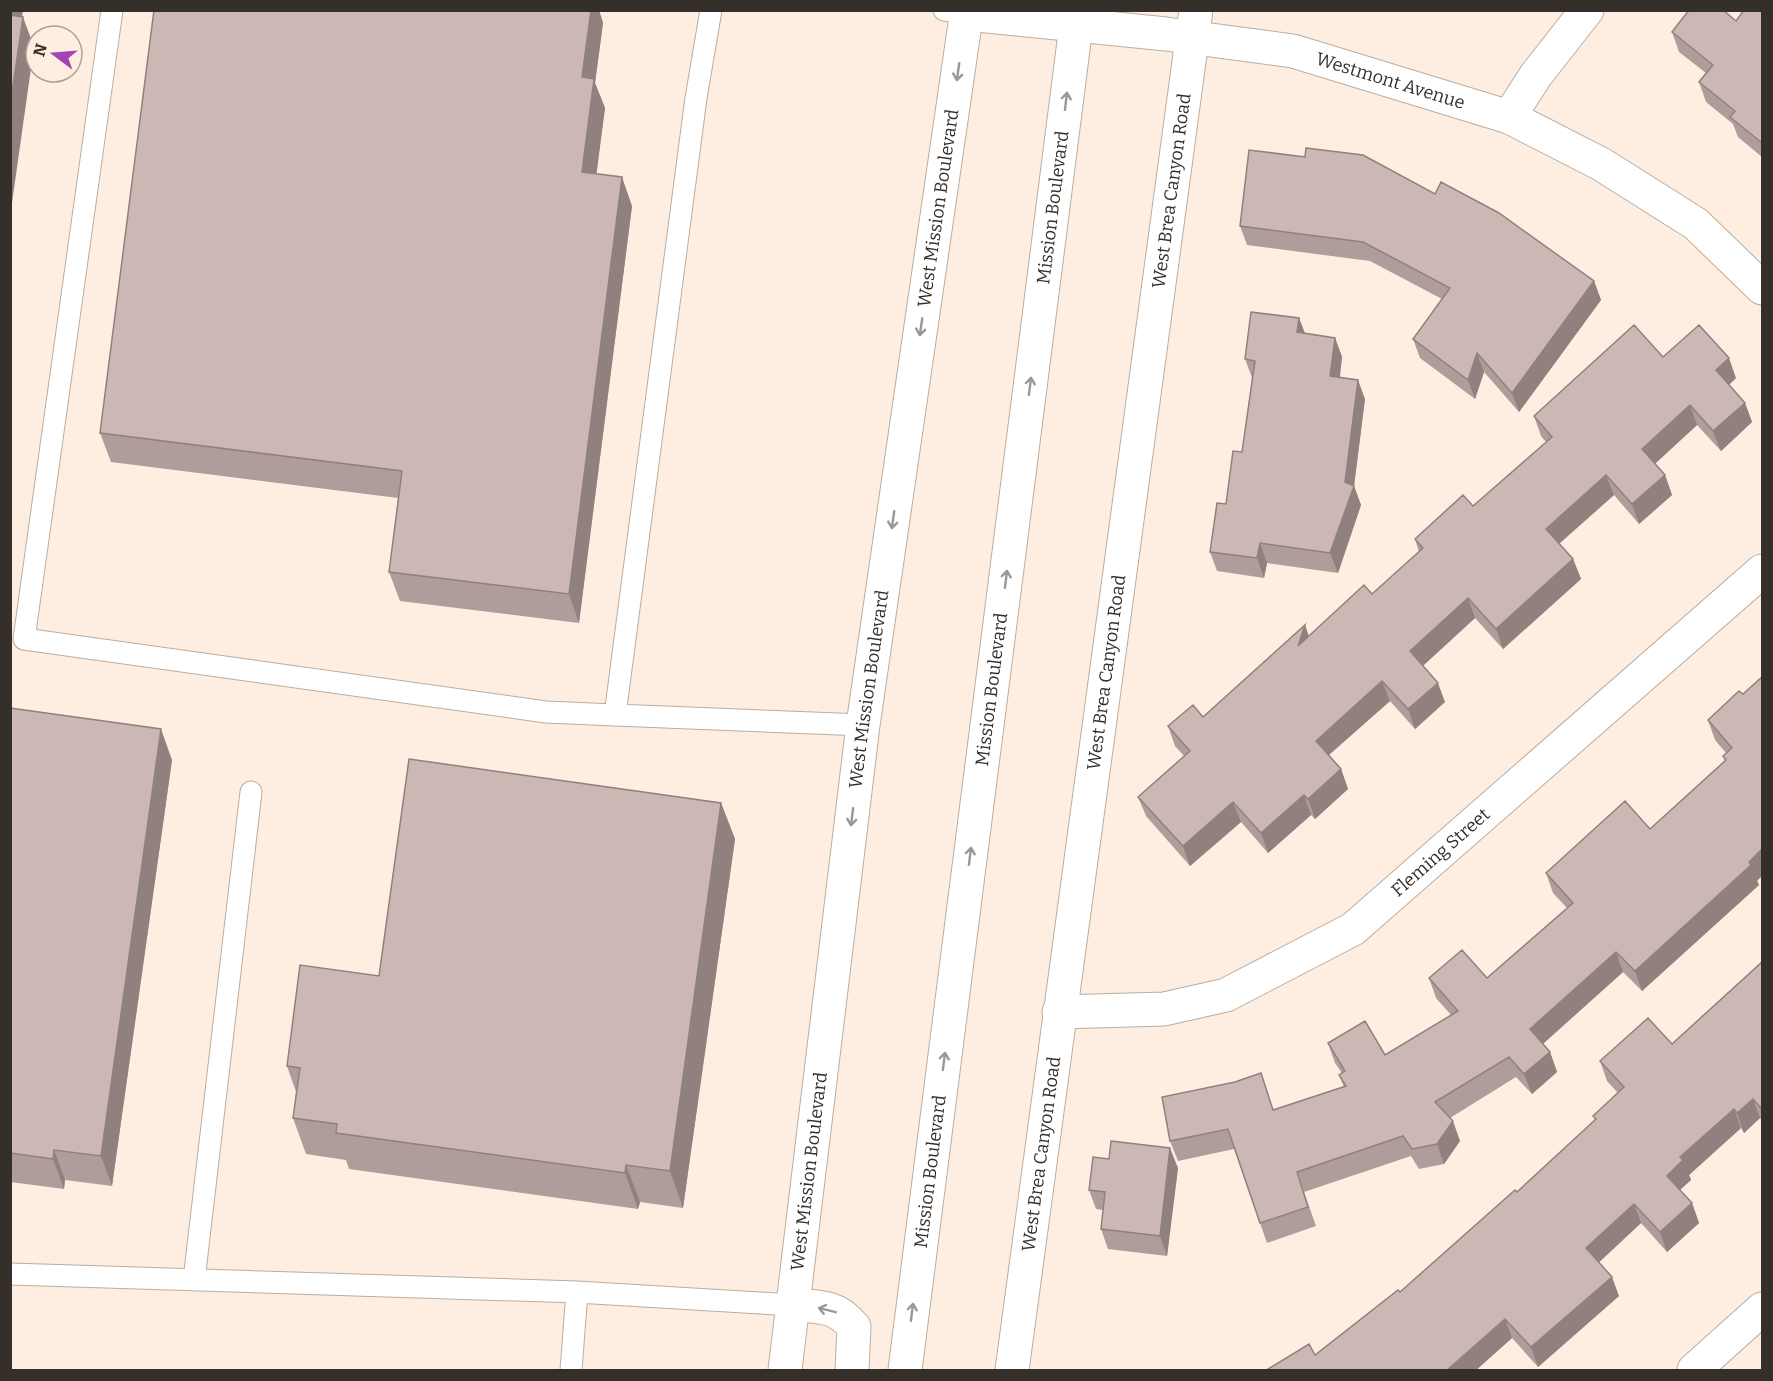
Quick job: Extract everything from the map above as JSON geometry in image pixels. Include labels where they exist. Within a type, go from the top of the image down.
[{"type":"street","points":[[1509,117],[1536,75],[1587,10]]},
{"type":"street","name":"Westmont Avenue","points":[[959,12],[1194,24],[1293,51],[1509,117],[1601,164],[1696,224],[1762,288]]},
{"type":"street","name":"West Mission Boulevard","points":[[785,1371],[863,725],[959,12]]},
{"type":"street","name":"Mission Boulevard","points":[[905,1371],[1077,17]]},
{"type":"street","name":"West Brea Canyon Road","points":[[1012,1371],[1194,24]]},
{"type":"street","name":"Fleming Street","points":[[1059,1012],[1164,1009],[1226,995],[1353,929],[1762,572]]},
{"type":"street","points":[[793,1305],[825,1308],[843,1314],[854,1327],[852,1371]]},
{"type":"street","points":[[1694,1371],[1762,1309]]},
{"type":"lane","points":[[112,10],[24,639],[546,712],[863,725]]},
{"type":"lane","points":[[615,714],[695,110],[711,10]]},
{"type":"lane","points":[[194,1280],[251,792]]},
{"type":"lane","points":[[10,1274],[577,1292],[793,1305]]},
{"type":"lane","points":[[571,1371],[577,1292]]},
{"type":"building","points":[[154,10],[591,10],[582,77],[594,79],[582,172],[622,177],[569,594],[389,572],[402,471],[100,433]]},
{"type":"building","points":[[1689,10],[1723,10],[1736,21],[1744,10],[1762,10],[1762,143],[1730,117],[1735,111],[1699,82],[1713,65],[1672,32]]},
{"type":"building","points":[[10,15],[23,17],[10,106]]},
{"type":"building","points":[[1306,148],[1363,155],[1435,194],[1441,182],[1499,213],[1594,281],[1512,393],[1477,353],[1468,380],[1413,339],[1450,288],[1363,242],[1240,226],[1249,150],[1305,157]]},
{"type":"building","points":[[1251,312],[1299,318],[1297,332],[1335,338],[1330,376],[1358,380],[1345,482],[1354,486],[1330,553],[1260,543],[1257,558],[1210,552],[1217,503],[1226,504],[1233,451],[1242,452],[1255,361],[1245,359]]},
{"type":"building","points":[[1634,325],[1663,357],[1699,325],[1729,358],[1716,370],[1745,403],[1713,431],[1690,405],[1642,449],[1665,475],[1632,504],[1606,475],[1546,529],[1573,559],[1496,629],[1468,598],[1410,651],[1438,683],[1408,709],[1382,681],[1316,741],[1341,769],[1308,799],[1304,795],[1261,833],[1233,802],[1183,846],[1138,797],[1190,751],[1168,726],[1193,705],[1203,717],[1305,625],[1298,646],[1364,585],[1372,594],[1423,548],[1415,539],[1463,495],[1473,506],[1552,437],[1534,416]]},
{"type":"building","points":[[1762,677],[1762,849],[1749,862],[1751,865],[1635,971],[1616,952],[1530,1029],[1550,1052],[1524,1074],[1509,1057],[1435,1102],[1453,1121],[1437,1144],[1412,1149],[1403,1136],[1297,1172],[1308,1207],[1260,1223],[1228,1129],[1170,1141],[1162,1097],[1235,1082],[1261,1073],[1273,1110],[1346,1086],[1339,1075],[1345,1071],[1328,1043],[1365,1021],[1385,1055],[1458,1011],[1429,978],[1462,950],[1487,978],[1573,903],[1546,873],[1625,801],[1650,829],[1726,760],[1723,756],[1732,748],[1708,720],[1739,691],[1743,694]]},
{"type":"building","points":[[10,708],[161,729],[101,1156],[54,1150],[53,1159],[10,1153]]},
{"type":"building","points":[[409,759],[721,803],[670,1171],[626,1165],[625,1173],[336,1133],[337,1124],[293,1118],[300,1068],[287,1066],[300,965],[379,976]]},
{"type":"building","points":[[1762,962],[1762,1109],[1753,1099],[1737,1113],[1734,1109],[1680,1157],[1683,1160],[1667,1176],[1692,1203],[1660,1232],[1634,1204],[1586,1248],[1612,1277],[1531,1347],[1505,1319],[1446,1371],[1269,1371],[1268,1369],[1309,1344],[1315,1355],[1398,1290],[1400,1292],[1515,1190],[1517,1192],[1596,1119],[1593,1116],[1624,1087],[1600,1061],[1648,1018],[1672,1044]]},
{"type":"building","points":[[1111,1141],[1170,1148],[1160,1236],[1101,1229],[1105,1192],[1089,1190],[1093,1157],[1109,1159]]}]
